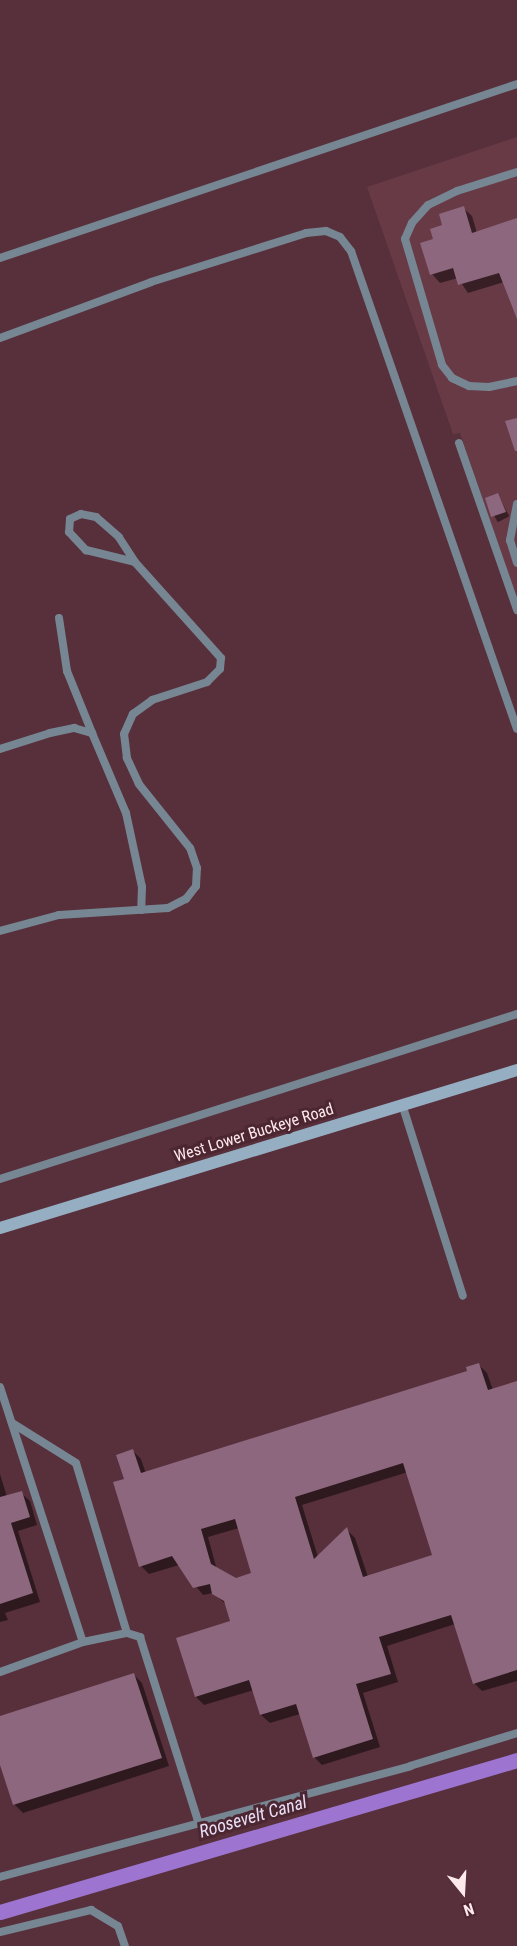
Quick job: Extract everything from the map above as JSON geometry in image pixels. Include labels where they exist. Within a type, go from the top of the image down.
[{"type":"main road","name":"West Lower Buckeye Road","points":[[0,1228],[517,1070]]},
{"type":"lane","points":[[0,258],[517,84]]},
{"type":"lane","points":[[517,172],[457,191],[428,205],[412,223],[405,239],[447,371],[469,386],[489,387],[517,381]]},
{"type":"lane","points":[[0,338],[151,282],[306,233],[326,231],[340,237],[351,251],[517,729]]},
{"type":"lane","points":[[459,443],[517,610]]},
{"type":"lane","points":[[517,504],[510,540],[517,563]]},
{"type":"lane","points":[[0,931],[59,915],[168,908],[186,899],[196,886],[197,868],[190,848],[139,784],[127,758],[124,734],[133,714],[152,700],[207,682],[220,669],[221,658],[216,647],[135,562],[119,537],[96,518],[81,514],[70,519],[69,532],[86,550],[135,562]]},
{"type":"lane","points":[[59,618],[67,671],[126,813],[142,887],[141,910]]},
{"type":"lane","points":[[0,749],[74,728],[92,733]]},
{"type":"lane","points":[[0,1179],[517,1014]]},
{"type":"lane","points":[[402,1104],[463,1296]]},
{"type":"lane","points":[[0,1387],[83,1642]]},
{"type":"lane","points":[[12,1423],[76,1463],[127,1633]]},
{"type":"lane","points":[[0,1672],[83,1642],[127,1633],[140,1637],[199,1824]]},
{"type":"lane","points":[[0,1877],[199,1824],[517,1733]]},
{"type":"lane","points":[[0,1932],[92,1910],[118,1926],[125,1946]]},
{"type":"shaded area","points":[[517,137],[517,598],[460,433],[453,434],[367,187]]},
{"type":"building","points":[[464,206],[472,233],[517,218],[517,319],[499,273],[458,285],[453,268],[430,275],[420,243],[433,239],[430,229],[442,225],[439,214]]},
{"type":"building","points":[[517,418],[517,451],[515,451],[505,421]]},
{"type":"building","points":[[498,493],[506,512],[491,517],[485,498]]},
{"type":"building","points":[[479,1363],[488,1390],[517,1381],[517,1670],[473,1684],[451,1615],[379,1637],[391,1674],[356,1684],[373,1739],[313,1758],[296,1704],[260,1715],[249,1680],[195,1697],[176,1638],[230,1621],[224,1601],[212,1594],[210,1584],[193,1588],[172,1556],[139,1567],[113,1482],[124,1479],[116,1455],[133,1449],[141,1473],[467,1371],[466,1367]],"holes":[[[403,1463],[432,1555],[363,1577],[347,1527],[314,1559],[295,1497]],[[235,1519],[251,1573],[236,1578],[211,1564],[201,1529]]]},
{"type":"building","points":[[22,1491],[30,1517],[11,1523],[33,1593],[0,1604],[0,1497]]},
{"type":"building","points":[[134,1673],[162,1758],[13,1805],[0,1765],[0,1716]]},
{"type":"waterway","name":"Roosevelt Canal","points":[[0,1912],[517,1760]]}]
